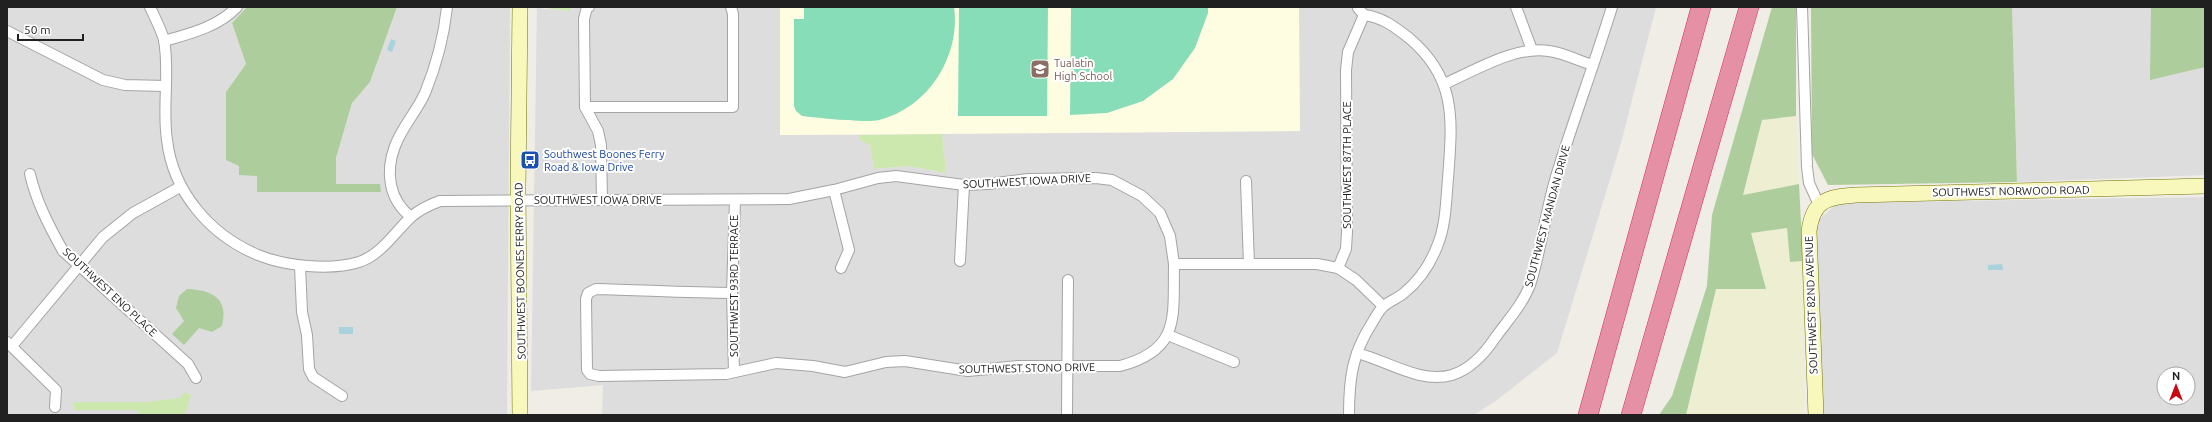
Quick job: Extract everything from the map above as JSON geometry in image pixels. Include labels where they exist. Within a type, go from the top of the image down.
[{"type":"highway","points":[[1588,415],[1701,7]]},
{"type":"highway","points":[[1631,415],[1749,7]]},
{"type":"street","name":"SOUTHWEST IOWA DRIVE","points":[[150,7],[164,41],[166,140],[180,187],[199,213],[218,232],[243,249],[271,261],[300,266],[337,265],[359,262],[379,249],[411,217],[423,208],[440,201],[789,199],[834,190],[878,178],[896,176],[964,185],[988,184],[1028,179],[1096,178],[1112,180],[1142,196],[1157,209],[1170,236],[1174,264]]},
{"type":"street","points":[[164,41],[202,29],[232,12],[237,7]]},
{"type":"street","points":[[411,217],[401,209],[392,192],[390,178],[391,162],[395,145],[425,94],[433,72],[447,7]]},
{"type":"street","name":"SOUTHWEST BOONES FERRY ROAD","points":[[520,7],[520,415]]},
{"type":"street","points":[[588,7],[584,19],[585,107],[598,131],[602,145],[602,200]]},
{"type":"street","points":[[585,107],[733,107],[733,14],[731,7]]},
{"type":"street","points":[[1516,7],[1532,50]]},
{"type":"street","name":"SOUTHWEST MANDAN DRIVE","points":[[1357,353],[1421,376],[1436,377],[1453,374],[1470,366],[1487,349],[1522,301],[1530,282],[1557,172],[1612,7]]},
{"type":"street","points":[[1802,7],[1807,167],[1809,183],[1819,205]]},
{"type":"street","points":[[1349,415],[1350,375],[1363,337],[1383,306],[1403,294],[1417,280],[1430,263],[1439,243],[1446,210],[1452,124],[1444,84],[1431,62],[1417,45],[1397,29],[1377,17],[1361,11]]},
{"type":"street","name":"SOUTHWEST 87TH PLACE","points":[[1338,268],[1346,249],[1347,232],[1346,70],[1348,52],[1361,11]]},
{"type":"street","points":[[7,31],[103,80],[125,85],[165,86]]},
{"type":"street","points":[[1444,84],[1516,53],[1532,50],[1550,51],[1593,65]]},
{"type":"street","name":"SOUTHWEST ENO PLACE","points":[[30,174],[33,188],[50,228],[63,251],[188,364],[196,378]]},
{"type":"street","points":[[1246,181],[1248,192],[1249,264]]},
{"type":"street","points":[[960,261],[964,185]]},
{"type":"street","name":"SOUTHWEST NORWOOD ROAD","points":[[1819,205],[1826,200],[1838,196],[1856,195],[2205,186]]},
{"type":"street","points":[[55,407],[56,390],[9,344],[103,237],[133,213],[180,187]]},
{"type":"street","points":[[834,190],[849,250],[841,268]]},
{"type":"street","name":"SOUTHWEST 93RD TERRACE","points":[[734,372],[732,293],[735,200]]},
{"type":"street","name":"SOUTHWEST 82ND AVENUE","points":[[1816,415],[1808,244],[1810,220],[1819,205]]},
{"type":"street","points":[[1234,362],[1168,335],[1172,320],[1174,264],[1317,264],[1338,268],[1356,280],[1383,306]]},
{"type":"street","points":[[300,266],[302,312],[307,335],[309,369],[314,377],[342,396]]},
{"type":"street","points":[[1067,415],[1068,280]]},
{"type":"street","name":"SOUTHWEST STONO DRIVE","points":[[732,293],[673,293],[659,290],[596,289],[588,293],[586,299],[587,365],[590,374],[599,376],[726,374],[776,363],[805,365],[845,372],[886,362],[905,361],[968,371],[1019,366],[1120,366],[1136,362],[1161,344],[1168,335]]},
{"type":"shaded area","points":[[7,7],[247,7],[232,23],[246,64],[226,92],[239,166],[293,192],[380,184],[336,184],[336,158],[352,103],[370,82],[397,7],[510,7],[507,415],[7,415]]},
{"type":"shaded area","points":[[571,7],[780,7],[780,135],[860,135],[860,140],[870,144],[874,169],[908,166],[946,173],[942,134],[1299,131],[1299,7],[1656,7],[1621,143],[1557,353],[1497,400],[1474,415],[602,415],[603,385],[531,391],[537,8],[570,11]]},
{"type":"shaded area","name":"Tualatin High School","points":[[780,7],[1299,7],[1300,131],[780,135]]},
{"type":"shaded area","points":[[2012,7],[2205,7],[2205,175],[2017,182]]},
{"type":"shaded area","points":[[1796,116],[1799,184],[1743,195],[1762,120]]},
{"type":"shaded area","points":[[2205,197],[2205,415],[1823,415],[1816,222],[1838,203]]},
{"type":"shaded area","points":[[1787,228],[1790,262],[1803,261],[1804,415],[1686,415],[1716,289],[1766,289],[1751,233]]},
{"type":"green space","points":[[247,7],[397,7],[370,82],[352,103],[336,158],[336,184],[380,184],[381,192],[257,192],[257,176],[239,175],[239,166],[226,160],[226,92],[246,64],[232,23]]},
{"type":"green space","points":[[537,7],[571,7],[570,11]]},
{"type":"green space","points":[[804,7],[954,7],[955,25],[952,44],[938,77],[926,92],[897,114],[872,121],[802,116],[796,111],[794,106],[794,19],[804,19]]},
{"type":"green space","points":[[959,7],[1048,7],[1047,116],[958,116]]},
{"type":"green space","points":[[1071,7],[1208,7],[1208,13],[1195,48],[1173,79],[1143,101],[1107,113],[1070,115]]},
{"type":"green space","points":[[1772,7],[1796,7],[1796,116],[1762,120],[1743,195],[1799,184],[1803,261],[1790,262],[1787,228],[1751,233],[1766,289],[1716,289],[1686,415],[1659,415],[1672,396],[1707,286],[1712,215]]},
{"type":"green space","points":[[1811,7],[2012,7],[2017,182],[1828,185],[1812,154]]},
{"type":"green space","points":[[2151,7],[2205,7],[2205,67],[2150,80]]},
{"type":"green space","points":[[942,134],[946,173],[908,166],[874,169],[870,145],[860,140],[860,135]]},
{"type":"green space","points":[[187,289],[204,291],[216,297],[221,302],[224,316],[222,326],[212,332],[199,328],[184,345],[172,334],[184,321],[176,308],[179,296]]},
{"type":"green space","points":[[185,392],[191,395],[185,415],[142,415],[135,410],[74,410],[74,402],[146,402],[180,398]]},
{"type":"water","points":[[391,39],[396,41],[392,52],[387,50]]},
{"type":"water","points":[[2002,264],[2003,270],[1988,270],[1988,265]]},
{"type":"water","points":[[339,327],[353,327],[353,334],[339,334]]},
{"type":"place","name":"Tualatin High School","points":[[1040,69]]},
{"type":"place","name":"Southwest Boones Ferry Road & Iowa Drive","points":[[530,160]]}]
